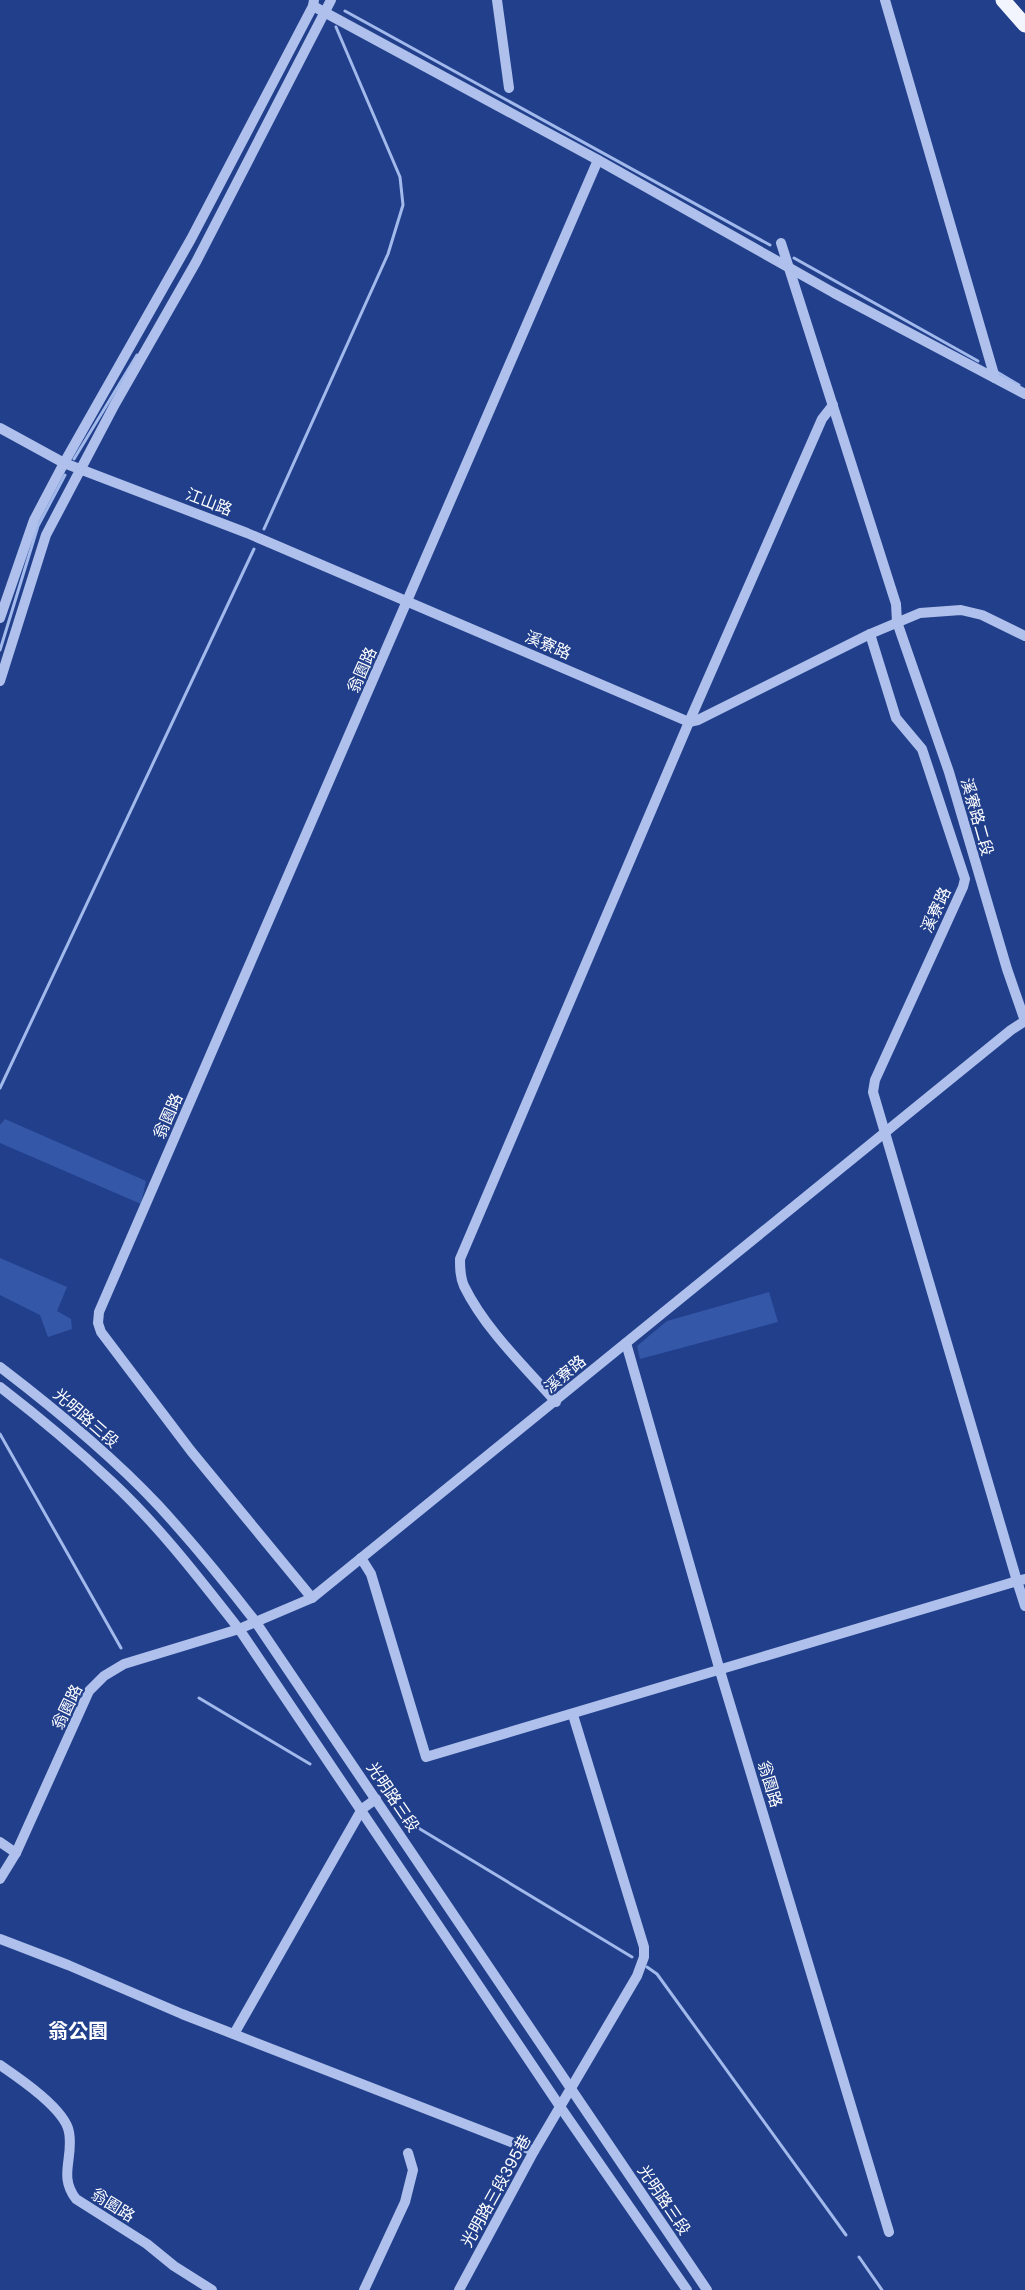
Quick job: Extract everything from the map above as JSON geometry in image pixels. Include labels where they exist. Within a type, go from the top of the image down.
[{"type":"main road","points":[[1003,0],[1025,25]]},
{"type":"street","points":[[0,681],[46,535],[195,262],[332,0]]},
{"type":"street","points":[[497,0],[509,88]]},
{"type":"street","points":[[885,0],[995,378]]},
{"type":"street","points":[[0,618],[34,520],[191,239],[314,3],[326,12],[598,160],[834,293],[1025,394]]},
{"type":"street","name":"翁園路","points":[[312,1598],[184,1442],[101,1332],[98,1323],[99,1312],[409,601],[598,160]]},
{"type":"street","name":"溪寮路二段","points":[[781,243],[896,604],[897,622],[949,772],[1007,969],[1025,1021]]},
{"type":"street","points":[[556,1402],[496,1333],[477,1306],[463,1284],[460,1258],[689,722],[822,419],[833,405]]},
{"type":"street","name":"江山路","points":[[0,428],[64,463],[247,533],[409,601]]},
{"type":"street","name":"溪寮路","points":[[409,601],[689,722]]},
{"type":"street","points":[[689,722],[698,720],[870,634],[920,613],[961,610],[982,615],[1025,636]]},
{"type":"street","name":"溪寮路","points":[[870,634],[896,718],[922,749],[965,879],[875,1080],[873,1092],[1021,1580],[1025,1606]]},
{"type":"street","name":"溪寮路","points":[[255,1621],[312,1598],[1011,1030],[1025,1021]]},
{"type":"street","name":"翁園路","points":[[626,1343],[720,1671],[889,2232]]},
{"type":"street","name":"光明路三段","points":[[0,1366],[57,1410],[121,1468],[194,1544],[255,1621],[572,2086],[602,2137],[707,2290]]},
{"type":"street","name":"光明路三段","points":[[0,1387],[33,1412],[113,1483],[182,1558],[238,1629],[362,1809],[561,2108],[687,2290]]},
{"type":"street","points":[[361,1558],[371,1574],[426,1757],[1021,1580]]},
{"type":"street","name":"翁園路","points":[[0,1879],[16,1853],[89,1691],[104,1676],[124,1664],[238,1629],[255,1621]]},
{"type":"street","points":[[561,2108],[637,1976],[644,1957],[644,1947],[573,1715]]},
{"type":"street","points":[[234,2034],[362,1809],[376,1798]]},
{"type":"street","points":[[0,1842],[16,1853]]},
{"type":"street","points":[[0,1939],[234,2034],[534,2151]]},
{"type":"street","name":"翁園路","points":[[0,2065],[57,2111],[66,2123],[69,2133],[66,2179],[69,2190],[76,2199],[147,2244],[174,2266],[212,2290]]},
{"type":"street","name":"光明路三段395巷","points":[[459,2290],[534,2151],[561,2108]]},
{"type":"street","points":[[364,2290],[405,2202],[413,2170],[408,2153]]},
{"type":"shaded area","points":[[5,1119],[146,1181],[141,1204],[0,1143],[0,1125]]},
{"type":"shaded area","points":[[0,1258],[67,1287],[57,1311],[71,1319],[72,1329],[48,1337],[40,1315],[0,1295]]},
{"type":"shaded area","points":[[769,1292],[778,1322],[640,1359],[637,1346],[667,1321]]},
{"type":"waterway","points":[[345,11],[770,245]]},
{"type":"waterway","points":[[264,529],[388,254],[403,205],[400,177],[336,27]]},
{"type":"waterway","points":[[794,258],[978,361]]},
{"type":"waterway","points":[[74,459],[137,355]]},
{"type":"waterway","points":[[997,372],[1019,385]]},
{"type":"waterway","points":[[0,650],[38,526],[65,475]]},
{"type":"waterway","points":[[0,1088],[254,549]]},
{"type":"waterway","points":[[0,1434],[121,1648]]},
{"type":"waterway","points":[[199,1698],[310,1764]]},
{"type":"waterway","points":[[415,1826],[632,1957]]},
{"type":"waterway","points":[[647,1967],[657,1974],[846,2235]]},
{"type":"waterway","points":[[859,2257],[882,2290]]},
{"type":"district","name":"翁公園","points":[[78,2031]]}]
